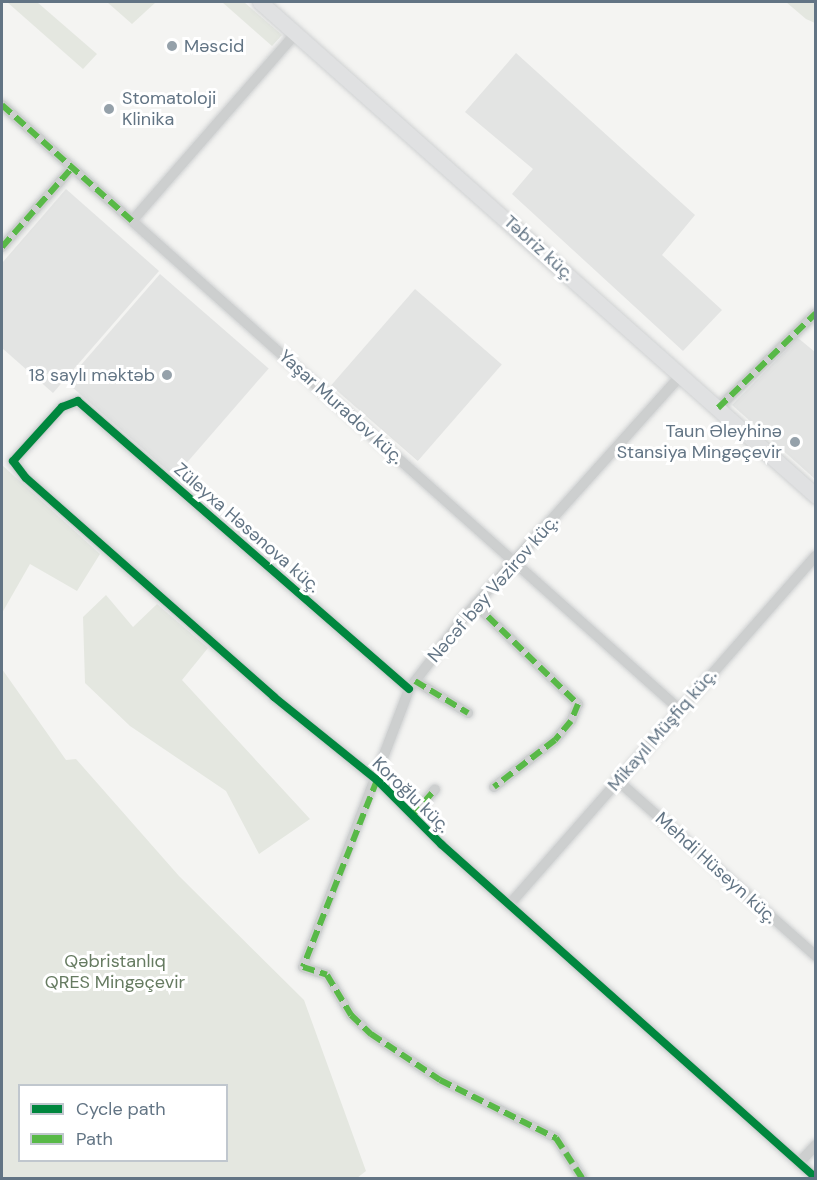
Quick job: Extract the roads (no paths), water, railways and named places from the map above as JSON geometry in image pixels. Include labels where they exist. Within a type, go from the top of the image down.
[{"type":"main road","name":"Təbriz küç.","points":[[260,2],[816,496]]},
{"type":"street","points":[[132,221],[295,33]]},
{"type":"street","name":"Yaşar Muradov küç.","points":[[2,105],[680,709]]},
{"type":"street","points":[[2,245],[72,168]]},
{"type":"street","points":[[718,408],[816,313]]},
{"type":"street","name":"Nəcəf bəy Vəzirov küç.","points":[[582,1179],[556,1138],[440,1080],[371,1034],[351,1015],[327,975],[303,967],[412,685],[476,604],[681,375]]},
{"type":"street","name":"Züleyxa Həsənova küç.","points":[[62,407],[78,401],[412,685]]},
{"type":"street","name":"Koroğlu küç.","points":[[62,407],[13,461],[14,467],[274,697],[377,780],[412,816],[509,904],[816,1178]]},
{"type":"street","name":"Mikayıl Müşfiq küç.","points":[[509,904],[816,556]]},
{"type":"street","points":[[476,604],[578,704],[571,722],[555,740],[494,787]]},
{"type":"street","points":[[412,685],[468,714]]},
{"type":"street","name":"Mehdi Hüseyn küç.","points":[[617,780],[816,956]]},
{"type":"street","points":[[412,816],[435,790]]},
{"type":"street","points":[[799,1163],[816,1145]]},
{"type":"place","name":"Məscid","points":[[172,46]]},
{"type":"place","name":"Stomatoloji Klinika","points":[[109,109]]},
{"type":"place","name":"18 saylı məktəb","points":[[167,375]]},
{"type":"place","name":"Taun Əleyhinə Stansiya Mingəçevir","points":[[795,442]]},
{"type":"park label","name":"Qəbristanlıq QRES Mingəçevir","points":[[115,972]]}]
